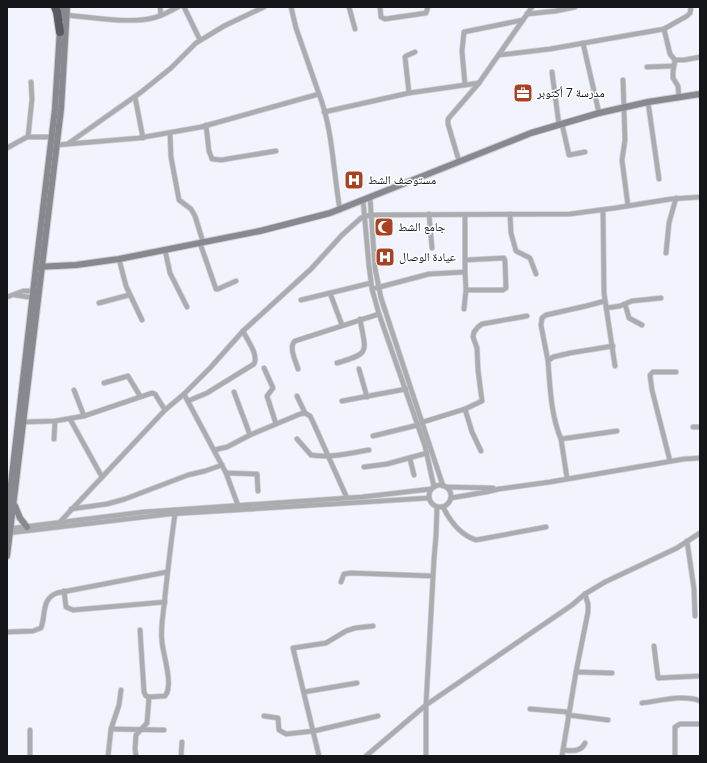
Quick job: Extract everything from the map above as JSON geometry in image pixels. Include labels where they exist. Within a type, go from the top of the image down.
[{"type":"highway","points":[[55,7],[60,32]]},
{"type":"main road","points":[[39,267],[57,92],[61,7]]},
{"type":"main road","points":[[7,519],[9,485],[57,145],[62,98],[67,7]]},
{"type":"main road","points":[[39,267],[119,260],[267,229],[330,213],[531,133],[598,114],[648,102],[700,94]]},
{"type":"main road","points":[[7,556],[23,422],[35,294]]},
{"type":"main road","points":[[14,504],[20,518],[28,527]]},
{"type":"street","points":[[160,7],[161,15]]},
{"type":"street","points":[[66,15],[123,20],[149,19],[178,7]]},
{"type":"street","points":[[184,7],[200,40]]},
{"type":"street","points":[[68,144],[135,97],[172,68],[187,51],[200,40],[224,26],[264,7]]},
{"type":"street","points":[[291,7],[296,28],[319,94],[330,136],[340,210]]},
{"type":"street","points":[[349,7],[355,29]]},
{"type":"street","points":[[380,7],[381,17],[385,18],[426,13],[428,7]]},
{"type":"street","points":[[459,161],[448,124],[448,119],[479,83],[532,7]]},
{"type":"street","points":[[527,14],[546,10],[575,7]]},
{"type":"street","points":[[499,55],[583,43],[664,28],[688,16],[691,7]]},
{"type":"street","points":[[465,84],[462,51],[464,32],[523,20]]},
{"type":"street","points":[[664,28],[670,54],[675,60],[673,78],[678,86],[679,98]]},
{"type":"street","points":[[583,43],[598,114]]},
{"type":"street","points":[[409,93],[404,57],[414,52]]},
{"type":"street","points":[[675,60],[700,57]]},
{"type":"street","points":[[647,67],[674,66]]},
{"type":"street","points":[[552,72],[561,124],[569,155],[585,152]]},
{"type":"street","points":[[623,80],[625,140],[622,160],[628,206]]},
{"type":"street","points":[[28,137],[32,99],[31,82]]},
{"type":"street","points":[[324,112],[409,93],[479,83]]},
{"type":"street","points":[[57,145],[143,138],[170,133],[206,125],[319,94]]},
{"type":"street","points":[[135,97],[143,138]]},
{"type":"street","points":[[648,102],[659,179]]},
{"type":"street","points":[[206,125],[209,151],[212,159],[221,160],[276,151]]},
{"type":"street","points":[[170,133],[171,157],[179,200],[191,210],[195,216],[201,242],[216,288],[218,289],[236,281]]},
{"type":"street","points":[[7,148],[28,137],[52,137]]},
{"type":"street","points":[[59,523],[165,410],[184,394],[210,368],[243,331],[311,269],[342,235],[364,216],[428,214],[570,214],[676,198],[700,197]]},
{"type":"street","points":[[363,200],[372,289],[379,314],[406,389],[421,423],[433,488],[429,498],[431,504],[437,507],[443,507],[448,504],[451,498],[450,492],[444,486],[421,423],[378,287],[372,240],[370,198]]},
{"type":"street","points":[[666,253],[669,223],[676,198]]},
{"type":"street","points":[[603,210],[605,301],[615,366]]},
{"type":"street","points":[[428,214],[432,248]]},
{"type":"street","points":[[510,214],[511,233],[516,251],[530,258],[536,274]]},
{"type":"street","points":[[464,309],[466,290],[465,215]]},
{"type":"street","points":[[366,241],[372,240]]},
{"type":"street","points":[[165,250],[170,273],[187,307]]},
{"type":"street","points":[[465,260],[504,258],[506,284],[506,288],[503,290],[466,290]]},
{"type":"street","points":[[119,260],[123,279],[129,295],[142,320]]},
{"type":"street","points":[[372,289],[429,274],[465,272]]},
{"type":"street","points":[[301,300],[371,283]]},
{"type":"street","points":[[7,297],[23,291],[35,294]]},
{"type":"street","points":[[330,293],[342,325]]},
{"type":"street","points":[[99,303],[129,295]]},
{"type":"street","points":[[606,308],[632,301],[661,298]]},
{"type":"street","points":[[567,478],[562,440],[557,430],[551,393],[548,361],[541,325],[542,318],[546,314],[605,301]]},
{"type":"street","points":[[625,304],[629,318],[642,325]]},
{"type":"street","points":[[298,368],[293,352],[293,343],[300,339],[379,314]]},
{"type":"street","points":[[373,436],[465,409],[482,401],[478,370],[478,356],[473,337],[474,332],[482,324],[527,316]]},
{"type":"street","points":[[337,363],[361,355],[363,352],[364,344],[360,319]]},
{"type":"street","points":[[188,401],[207,393],[254,364],[256,359],[243,331]]},
{"type":"street","points":[[548,361],[553,357],[570,353],[613,346]]},
{"type":"street","points":[[264,368],[273,388],[268,394],[268,400],[276,424]]},
{"type":"street","points":[[359,369],[367,397]]},
{"type":"street","points":[[670,461],[652,390],[650,375],[653,372],[676,372]]},
{"type":"street","points":[[104,383],[128,376],[140,396]]},
{"type":"street","points":[[342,401],[406,389]]},
{"type":"street","points":[[74,390],[84,416]]},
{"type":"street","points":[[234,392],[250,435]]},
{"type":"street","points":[[23,422],[55,421],[84,416],[152,393],[155,394],[165,410]]},
{"type":"street","points":[[184,394],[226,473],[238,508]]},
{"type":"street","points":[[297,396],[305,414]]},
{"type":"street","points":[[465,409],[472,432],[481,451]]},
{"type":"street","points":[[214,450],[226,447],[300,414],[305,414],[310,416],[347,498]]},
{"type":"street","points":[[70,419],[102,476]]},
{"type":"street","points":[[54,439],[55,421]]},
{"type":"street","points":[[693,427],[700,427]]},
{"type":"street","points":[[562,440],[617,431]]},
{"type":"street","points":[[297,439],[311,455],[329,456],[369,450]]},
{"type":"street","points":[[364,467],[410,459],[427,453]]},
{"type":"street","points":[[451,498],[670,461],[700,458]]},
{"type":"street","points":[[410,459],[414,475]]},
{"type":"street","points":[[71,509],[107,504],[125,499],[188,475],[206,471],[222,465]]},
{"type":"street","points":[[226,473],[257,474],[258,491]]},
{"type":"street","points":[[9,531],[347,498],[444,486],[499,489]]},
{"type":"street","points":[[9,531],[28,527],[144,512],[429,498]]},
{"type":"street","points":[[426,756],[426,705],[437,507]]},
{"type":"street","points":[[443,507],[452,524],[476,540],[546,527]]},
{"type":"street","points":[[140,630],[144,692],[146,696],[149,697],[164,696],[167,692],[167,665],[162,640],[167,572],[175,514]]},
{"type":"street","points":[[366,756],[426,705],[572,605],[585,594],[605,582],[635,568],[700,533]]},
{"type":"street","points":[[687,541],[694,589],[695,616]]},
{"type":"street","points":[[7,632],[32,631],[41,628],[48,598],[53,594],[167,572]]},
{"type":"street","points":[[340,582],[344,574],[351,573],[433,576]]},
{"type":"street","points":[[64,591],[66,607],[73,610],[165,602]]},
{"type":"street","points":[[562,756],[568,714],[588,612],[588,604],[585,594]]},
{"type":"street","points":[[319,756],[293,649],[294,647],[326,643],[346,631],[355,628],[373,626]]},
{"type":"street","points":[[654,646],[658,678],[700,676]]},
{"type":"street","points":[[576,672],[612,673]]},
{"type":"street","points":[[304,692],[357,683]]},
{"type":"street","points":[[108,756],[111,729],[119,704],[121,690]]},
{"type":"street","points":[[136,756],[134,749],[136,735],[147,724],[149,697]]},
{"type":"street","points":[[642,703],[682,698],[700,701]]},
{"type":"street","points":[[530,709],[608,720]]},
{"type":"street","points":[[264,716],[278,718],[279,730],[286,734],[314,731],[378,716]]},
{"type":"street","points":[[675,756],[675,727],[680,724],[700,724]]},
{"type":"street","points":[[111,729],[164,730]]},
{"type":"street","points":[[30,730],[30,756]]},
{"type":"street","points":[[181,756],[182,742]]},
{"type":"street","points":[[563,750],[579,750],[583,748],[585,743]]},
{"type":"place","name":"مدرسة 7 أكتوبر","points":[[523,93]]},
{"type":"place","name":"مستوصف الشط","points":[[354,180]]},
{"type":"place","name":"جامع الشط","points":[[384,227]]},
{"type":"place","name":"عيادة الوصال","points":[[385,257]]}]
